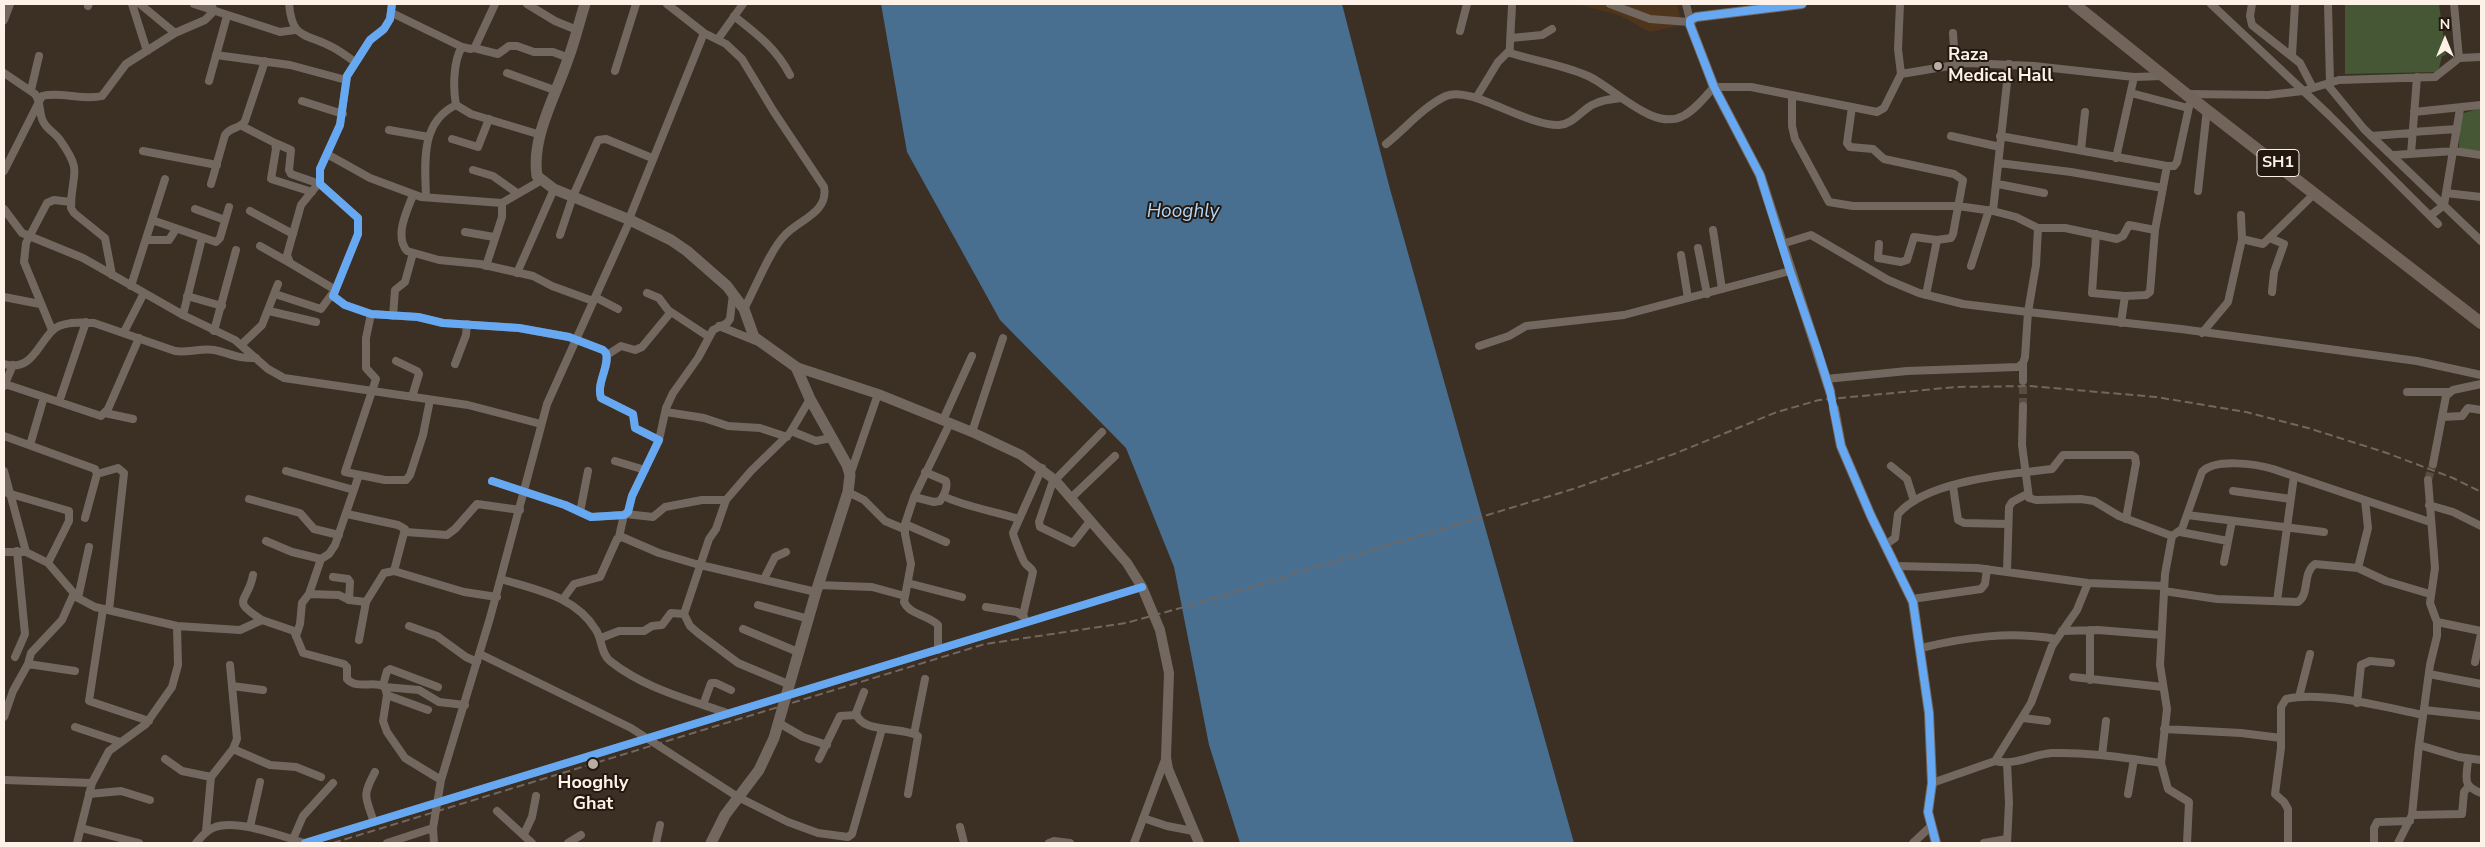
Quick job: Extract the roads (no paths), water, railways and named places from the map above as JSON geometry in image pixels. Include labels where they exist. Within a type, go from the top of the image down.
[{"type":"main road","points":[[585,4],[569,58],[541,134],[536,170],[540,181],[554,189],[630,219],[678,244],[733,293],[744,309],[750,331],[758,342],[796,367],[810,400],[847,465],[850,475],[848,492],[788,684],[779,723],[758,770],[716,830],[711,843]]},
{"type":"main road","name":"SH1","points":[[2074,4],[2165,76],[2189,100],[2207,109],[2481,323]]},
{"type":"street","points":[[5,14],[10,4]]},
{"type":"street","points":[[132,4],[146,50]]},
{"type":"street","points":[[140,4],[175,32]]},
{"type":"street","points":[[194,4],[212,8],[227,16],[280,32],[295,30],[312,40],[332,46],[355,62]]},
{"type":"street","points":[[290,4],[291,18],[295,30]]},
{"type":"street","points":[[290,263],[287,255],[301,205],[319,184],[320,169],[343,114],[346,80],[355,62],[374,35],[386,25],[392,12],[392,4]]},
{"type":"street","points":[[474,48],[495,4]]},
{"type":"street","points":[[527,4],[556,21],[577,30]]},
{"type":"street","points":[[615,71],[636,4]]},
{"type":"street","points":[[667,4],[704,32],[718,39],[742,59],[774,112],[822,183],[825,192],[822,204],[817,211],[791,229],[781,239],[744,309]]},
{"type":"street","points":[[718,39],[743,4]]},
{"type":"street","points":[[1460,31],[1468,4]]},
{"type":"street","points":[[1476,98],[1498,62],[1509,51],[1512,4]]},
{"type":"street","points":[[1610,4],[1650,20],[1690,21],[1740,8],[1795,4]]},
{"type":"street","points":[[1686,4],[1690,21],[1714,87],[1760,175],[1830,391]]},
{"type":"street","points":[[1509,51],[1589,76],[1629,104],[1656,116],[1675,119],[1693,110],[1714,87],[1751,87],[1870,112],[1881,110],[1901,74],[1898,48],[1900,4]]},
{"type":"street","points":[[2211,4],[2303,91],[2438,224]]},
{"type":"street","points":[[2252,4],[2250,20],[2255,30],[2292,55],[2306,71],[2313,88]]},
{"type":"street","points":[[2292,55],[2295,4]]},
{"type":"street","points":[[2328,4],[2328,84],[2371,136],[2394,155],[2481,241]]},
{"type":"street","points":[[2454,4],[2460,58]]},
{"type":"street","points":[[4,171],[39,99],[50,95],[89,98],[102,96],[120,70],[146,50],[175,32],[205,20],[212,8]]},
{"type":"street","points":[[392,12],[462,48],[474,48],[498,54],[509,46],[517,46],[534,52],[553,52],[569,58]]},
{"type":"street","points":[[208,81],[227,16]]},
{"type":"street","points":[[734,16],[772,48],[782,59],[790,75]]},
{"type":"street","points":[[1511,38],[1542,35],[1552,29]]},
{"type":"street","points":[[434,843],[433,828],[440,780],[465,705],[497,596],[541,424],[552,393],[630,219],[652,158],[704,32]]},
{"type":"street","points":[[1953,33],[1955,64]]},
{"type":"street","points":[[462,48],[456,67],[456,104],[465,112],[541,134]]},
{"type":"street","points":[[216,55],[290,65],[346,80]]},
{"type":"street","points":[[31,90],[39,56]]},
{"type":"street","points":[[2130,93],[2189,100],[2268,95],[2303,91],[2354,79],[2435,77],[2460,58],[2481,57]]},
{"type":"street","points":[[242,126],[265,61]]},
{"type":"street","points":[[1901,74],[1955,64],[2009,64],[2134,77],[2165,76]]},
{"type":"street","points":[[1971,266],[1998,184],[2000,136],[2009,64]]},
{"type":"street","points":[[4,73],[31,90],[39,99],[44,124],[57,136],[75,165],[71,202],[74,213],[105,238],[112,274]]},
{"type":"street","points":[[507,73],[557,91]]},
{"type":"street","points":[[2116,158],[2134,77]]},
{"type":"street","points":[[2411,154],[2418,77]]},
{"type":"street","points":[[1386,144],[1447,96],[1459,93],[1521,117],[1560,125],[1575,118],[1593,104],[1621,98]]},
{"type":"street","points":[[1792,96],[1792,126],[1795,139],[1829,202],[1866,206],[1958,206],[1991,210],[2016,217],[2038,228],[2061,227],[2121,238],[2129,225],[2155,230]]},
{"type":"street","points":[[2000,136],[2116,158],[2174,166],[2177,162],[2189,100]]},
{"type":"street","points":[[302,102],[343,114]]},
{"type":"street","points":[[426,197],[425,160],[429,137],[439,115],[456,104]]},
{"type":"street","points":[[2414,112],[2460,109],[2481,105]]},
{"type":"street","points":[[1852,107],[1848,145],[1876,150],[1884,159],[1938,170],[1961,177],[1963,184],[1952,237],[1937,240],[1914,237],[1907,260],[1901,262],[1878,258],[1880,244]]},
{"type":"street","points":[[2198,192],[2207,109]]},
{"type":"street","points":[[2430,216],[2444,205],[2460,109]]},
{"type":"street","points":[[2081,150],[2084,112]]},
{"type":"street","points":[[452,139],[476,148],[480,145],[489,120]]},
{"type":"street","points":[[212,184],[228,131],[242,126],[291,150],[289,170],[291,174],[319,184],[358,218],[358,234],[333,291],[321,309],[275,294]]},
{"type":"street","points":[[2371,136],[2457,129]]},
{"type":"street","points":[[389,130],[429,137]]},
{"type":"street","points":[[1951,136],[2000,147]]},
{"type":"street","points":[[560,235],[573,196],[600,139],[652,158]]},
{"type":"street","points":[[275,143],[276,149],[271,179],[312,192]]},
{"type":"street","points":[[142,151],[217,165]]},
{"type":"street","points":[[2394,155],[2454,151],[2481,155]]},
{"type":"street","points":[[327,154],[370,178],[413,195],[426,197],[502,203],[540,181]]},
{"type":"street","points":[[1999,163],[2088,174],[2163,188]]},
{"type":"street","points":[[2096,234],[2092,293],[2125,296],[2149,294],[2154,264],[2155,230],[2167,166]]},
{"type":"street","points":[[473,170],[493,176],[502,184],[518,193]]},
{"type":"street","points":[[131,286],[165,179]]},
{"type":"street","points":[[1998,184],[2044,194]]},
{"type":"street","points":[[517,273],[554,189]]},
{"type":"street","points":[[2242,239],[2261,244],[2270,238],[2315,193]]},
{"type":"street","points":[[2446,193],[2481,197]]},
{"type":"street","points":[[413,195],[405,218],[402,240],[408,251],[439,260],[486,266],[533,276],[552,286],[594,299],[618,309]]},
{"type":"street","points":[[52,330],[24,262],[24,248],[47,203],[54,200],[71,202]]},
{"type":"street","points":[[486,266],[502,217],[502,203]]},
{"type":"street","points":[[152,220],[214,242],[218,241],[228,207]]},
{"type":"street","points":[[195,209],[225,220]]},
{"type":"street","points":[[4,210],[17,228],[30,237],[83,258],[183,315],[214,330],[242,346],[268,369],[284,378],[503,413],[541,424]]},
{"type":"street","points":[[250,211],[293,234]]},
{"type":"street","points":[[2202,332],[2228,302],[2242,239],[2240,215]]},
{"type":"street","points":[[2023,381],[2028,312],[2036,265],[2038,228]]},
{"type":"street","points":[[146,240],[169,240],[176,229]]},
{"type":"street","points":[[1713,230],[1722,289]]},
{"type":"street","points":[[466,232],[494,238]]},
{"type":"street","points":[[1782,244],[1806,235],[1815,236],[1888,280],[1926,295],[1970,305],[2202,332],[2417,361],[2481,375]]},
{"type":"street","points":[[183,315],[202,238]]},
{"type":"street","points":[[2270,238],[2284,244],[2274,272],[2272,292]]},
{"type":"street","points":[[1926,295],[1937,240]]},
{"type":"street","points":[[260,246],[333,291],[335,298],[345,305],[370,314],[418,317],[443,323],[519,328],[577,339],[603,350],[607,355]]},
{"type":"street","points":[[1698,248],[1707,294]]},
{"type":"street","points":[[214,330],[236,250]]},
{"type":"street","points":[[393,316],[395,290],[405,282],[413,253]]},
{"type":"street","points":[[1681,255],[1688,298]]},
{"type":"street","points":[[1479,346],[1509,336],[1526,326],[1624,315],[1790,271]]},
{"type":"street","points":[[242,346],[262,325],[278,284]]},
{"type":"street","points":[[124,332],[144,293]]},
{"type":"street","points":[[647,293],[659,298],[671,312],[709,336]]},
{"type":"street","points":[[563,599],[574,584],[600,576],[619,537],[632,496],[659,440],[673,393],[698,358],[709,336],[730,319],[733,293]]},
{"type":"street","points":[[188,296],[222,306]]},
{"type":"street","points":[[2121,323],[2125,296]]},
{"type":"street","points":[[4,297],[40,304]]},
{"type":"street","points":[[269,311],[316,322]]},
{"type":"street","points":[[659,440],[634,428],[633,414],[601,398],[600,391],[607,355],[622,346],[635,350],[642,348],[671,312]]},
{"type":"street","points":[[370,314],[366,338],[366,368],[376,379],[345,472],[400,482],[406,480],[410,475],[423,435],[430,400]]},
{"type":"street","points":[[59,402],[86,322]]},
{"type":"street","points":[[4,364],[13,365],[28,361],[35,355],[52,330],[64,325],[86,322],[124,332],[184,352],[212,350],[236,358],[256,358]]},
{"type":"street","points":[[455,364],[467,324]]},
{"type":"street","points":[[719,326],[758,342]]},
{"type":"street","points":[[105,413],[139,338]]},
{"type":"street","points":[[972,432],[1003,338]]},
{"type":"street","points":[[938,650],[938,625],[932,619],[909,610],[905,605],[911,564],[905,527],[914,497],[947,421],[972,356]]},
{"type":"street","points":[[396,361],[417,370],[419,374],[412,397]]},
{"type":"street","points":[[1826,379],[1945,368],[2012,369],[2023,363]]},
{"type":"street","points":[[13,365],[5,386],[97,415],[105,413],[133,419]]},
{"type":"street","points":[[796,367],[878,394],[947,421],[1021,454],[1042,468],[1054,479],[1091,520],[1127,563],[1142,587],[1160,630],[1168,673],[1166,757],[1174,787],[1199,843]]},
{"type":"street","points":[[2407,392],[2449,392],[2481,384]]},
{"type":"street","points":[[2433,464],[2444,400],[2449,392]]},
{"type":"street","points":[[850,475],[878,394]]},
{"type":"street","points":[[30,445],[44,397]]},
{"type":"street","points":[[788,684],[738,663],[690,626],[684,614],[709,539],[716,529],[726,500],[751,471],[789,434],[810,400]]},
{"type":"street","points":[[2023,406],[2022,445],[2024,473],[2027,494],[2032,500],[2081,499],[2094,501],[2126,520],[2176,534],[2228,541]]},
{"type":"street","points":[[2442,417],[2462,416],[2468,408],[2481,410]]},
{"type":"street","points":[[1834,409],[1841,446],[1912,599],[1921,648],[1932,747],[1932,783],[1928,812],[1930,827],[1936,843]]},
{"type":"street","points":[[666,412],[704,418],[728,426],[760,428],[816,441],[831,438]]},
{"type":"street","points":[[1091,520],[1073,543],[1040,527],[1039,522],[1054,479],[1102,432]]},
{"type":"street","points":[[4,436],[95,470],[97,474],[85,518]]},
{"type":"street","points":[[1886,545],[1895,538],[1898,514],[1914,501],[1982,477],[2052,469],[2063,455],[2134,456],[2136,463],[2126,520]]},
{"type":"street","points":[[1071,498],[1115,456]]},
{"type":"street","points":[[616,461],[645,470]]},
{"type":"street","points":[[2187,843],[2189,802],[2168,789],[2161,763],[2167,709],[2161,676],[2161,635],[2164,588],[2176,534],[2188,515],[2202,472],[2207,467],[2219,464],[2251,464],[2294,476],[2430,522]]},
{"type":"street","points":[[1892,466],[1907,479],[1914,501]]},
{"type":"street","points":[[97,474],[118,468],[124,473],[106,610],[88,701],[149,721]]},
{"type":"street","points":[[1028,623],[1023,615],[1033,572],[1022,558],[1020,548],[1013,537],[1042,468]]},
{"type":"street","points":[[4,471],[7,493],[26,552]]},
{"type":"street","points":[[286,471],[354,490]]},
{"type":"street","points":[[580,512],[588,472]]},
{"type":"street","points":[[914,497],[934,502],[940,501],[943,496],[947,485],[946,481],[925,472]]},
{"type":"street","points":[[296,636],[300,624],[302,603],[309,594],[322,560],[332,551],[347,514],[359,475]]},
{"type":"street","points":[[2277,601],[2294,476]]},
{"type":"street","points":[[2398,843],[2411,818],[2429,674],[2437,636],[2436,622],[2430,609],[2430,594],[2435,568],[2428,480]]},
{"type":"street","points":[[492,481],[594,518],[625,515],[653,517],[665,507],[702,500],[726,500]]},
{"type":"street","points":[[1953,486],[1958,520],[1964,523],[2008,524]]},
{"type":"street","points":[[2234,491],[2291,499]]},
{"type":"street","points":[[848,492],[864,500],[885,521],[946,542]]},
{"type":"street","points":[[7,493],[69,511],[69,521],[48,563]]},
{"type":"street","points":[[2007,571],[2010,505],[2027,494]]},
{"type":"street","points":[[943,496],[958,504],[974,506],[1019,519]]},
{"type":"street","points":[[249,499],[300,513],[314,529],[339,535]]},
{"type":"street","points":[[2358,568],[2368,528],[2365,500]]},
{"type":"street","points":[[347,514],[398,525],[406,532],[447,535],[456,529],[477,504],[520,510]]},
{"type":"street","points":[[2429,504],[2453,512],[2481,526]]},
{"type":"street","points":[[2188,515],[2324,532]]},
{"type":"street","points":[[2224,562],[2232,521]]},
{"type":"street","points":[[394,571],[406,532]]},
{"type":"street","points":[[619,537],[659,553],[701,565],[764,579],[817,588],[872,588],[905,596]]},
{"type":"street","points":[[266,541],[292,552],[322,560]]},
{"type":"street","points":[[4,717],[13,691],[28,664],[33,649],[62,620],[76,595],[89,547]]},
{"type":"street","points":[[16,657],[25,634],[17,551]]},
{"type":"street","points":[[4,552],[26,552],[48,563],[85,604],[106,610],[177,626],[240,630],[262,620]]},
{"type":"street","points":[[764,579],[775,557],[786,552]]},
{"type":"street","points":[[1896,566],[1987,569],[2088,583],[2164,588],[2217,599],[2294,603],[2300,601],[2309,571],[2315,564],[2358,568],[2386,581],[2430,594]]},
{"type":"street","points":[[1912,599],[1981,589],[1985,584],[1987,569]]},
{"type":"street","points":[[359,640],[366,602],[384,573],[394,571],[458,590],[497,596]]},
{"type":"street","points":[[253,575],[251,587],[243,598],[242,604],[246,610],[262,620],[294,631],[302,653],[344,664],[347,667],[347,680],[349,682],[385,689],[419,690],[439,702],[465,705]]},
{"type":"street","points":[[333,576],[348,579],[350,582],[349,600]]},
{"type":"street","points":[[501,579],[542,590],[563,599],[580,610],[601,638],[607,658],[629,674],[678,698],[727,713]]},
{"type":"street","points":[[908,583],[962,597]]},
{"type":"street","points":[[1995,761],[2023,718],[2038,690],[2056,640],[2077,610],[2088,583]]},
{"type":"street","points":[[196,843],[206,831],[218,826],[250,827],[304,843],[1142,587]]},
{"type":"street","points":[[309,594],[339,595],[349,600],[366,602]]},
{"type":"street","points":[[758,605],[809,619]]},
{"type":"street","points":[[986,607],[1023,615]]},
{"type":"street","points":[[601,638],[619,631],[644,630],[652,626],[662,626],[671,613],[684,614]]},
{"type":"street","points":[[2436,622],[2481,632],[2475,662]]},
{"type":"street","points":[[77,843],[92,783],[109,751],[149,721],[172,687],[176,675],[177,626]]},
{"type":"street","points":[[409,626],[437,636],[466,657],[478,658],[648,737],[738,797],[828,839],[844,838],[852,834],[882,729]]},
{"type":"street","points":[[743,629],[798,652]]},
{"type":"street","points":[[2062,631],[2090,630],[2161,635]]},
{"type":"street","points":[[2090,630],[2090,680]]},
{"type":"street","points":[[1921,648],[1982,636],[2031,636],[2056,640]]},
{"type":"street","points":[[2299,697],[2310,654]]},
{"type":"street","points":[[2357,703],[2361,666],[2370,661],[2391,663]]},
{"type":"street","points":[[28,664],[75,671]]},
{"type":"street","points":[[206,831],[211,777],[233,750],[237,739],[230,666]]},
{"type":"street","points":[[438,687],[390,668],[387,671],[383,721],[387,732],[405,758],[440,780]]},
{"type":"street","points":[[2429,674],[2481,684]]},
{"type":"street","points":[[2073,678],[2163,687]]},
{"type":"street","points":[[914,734],[925,679]]},
{"type":"street","points":[[704,705],[711,683],[731,690]]},
{"type":"street","points":[[232,686],[263,690]]},
{"type":"street","points":[[385,689],[428,710]]},
{"type":"street","points":[[856,715],[864,692]]},
{"type":"street","points":[[2288,843],[2288,809],[2284,802],[2275,794],[2283,702],[2286,699],[2299,697],[2424,713],[2481,716]]},
{"type":"street","points":[[819,759],[840,716],[856,715],[875,728],[914,734],[919,738],[908,794]]},
{"type":"street","points":[[2023,718],[2047,721]]},
{"type":"street","points":[[2102,755],[2106,721]]},
{"type":"street","points":[[779,723],[803,737],[827,745]]},
{"type":"street","points":[[75,728],[120,742]]},
{"type":"street","points":[[2164,729],[2241,733],[2281,738]]},
{"type":"street","points":[[2419,745],[2468,759],[2481,760]]},
{"type":"street","points":[[233,750],[270,765],[296,767],[321,777]]},
{"type":"street","points":[[1932,783],[1995,761],[2006,764],[2041,754],[2102,755],[2161,763]]},
{"type":"street","points":[[1134,843],[1166,757]]},
{"type":"street","points":[[165,759],[182,771],[211,777]]},
{"type":"street","points":[[2128,794],[2134,759]]},
{"type":"street","points":[[2374,843],[2374,828],[2377,822],[2462,814],[2464,792],[2468,787],[2468,759]]},
{"type":"street","points":[[1984,843],[2007,841],[2009,803],[2006,764]]},
{"type":"street","points":[[374,822],[365,796],[375,772]]},
{"type":"street","points":[[4,780],[92,783]]},
{"type":"street","points":[[250,827],[260,782]]},
{"type":"street","points":[[292,840],[303,816],[333,783]]},
{"type":"street","points":[[2468,787],[2481,793]]},
{"type":"street","points":[[89,794],[121,790],[150,800]]},
{"type":"street","points":[[524,834],[532,817],[536,796]]},
{"type":"street","points":[[497,811],[532,843]]},
{"type":"street","points":[[1143,818],[1167,826],[1193,831]]},
{"type":"street","points":[[656,843],[660,825]]},
{"type":"street","points":[[960,827],[964,843]]},
{"type":"street","points":[[1913,843],[1930,827]]},
{"type":"street","points":[[81,828],[139,843]]},
{"type":"street","points":[[387,843],[433,828]]},
{"type":"street","points":[[568,843],[581,834]]},
{"type":"street","points":[[1048,843],[1054,841],[1070,843]]},
{"type":"water","name":"Hooghly","points":[[881,4],[1342,4],[1390,189],[1574,843],[1240,843],[1209,745],[1174,567],[1126,448],[1000,320],[907,152]]},
{"type":"tunnel","points":[[2023,381],[2023,406]]},
{"type":"tunnel","points":[[1830,391],[1834,409]]},
{"type":"tunnel","points":[[2428,480],[2433,464]]},
{"type":"railway","points":[[333,843],[985,644],[1126,623],[1195,604],[1573,489],[1674,454],[1777,412],[1819,400],[1956,387],[2030,386],[2156,397],[2246,412],[2308,428],[2384,452],[2453,478],[2481,492]]},
{"type":"place","name":"Raza Medical Hall","points":[[1938,66]]},
{"type":"place","name":"Hooghly Ghat","points":[[593,764]]}]
